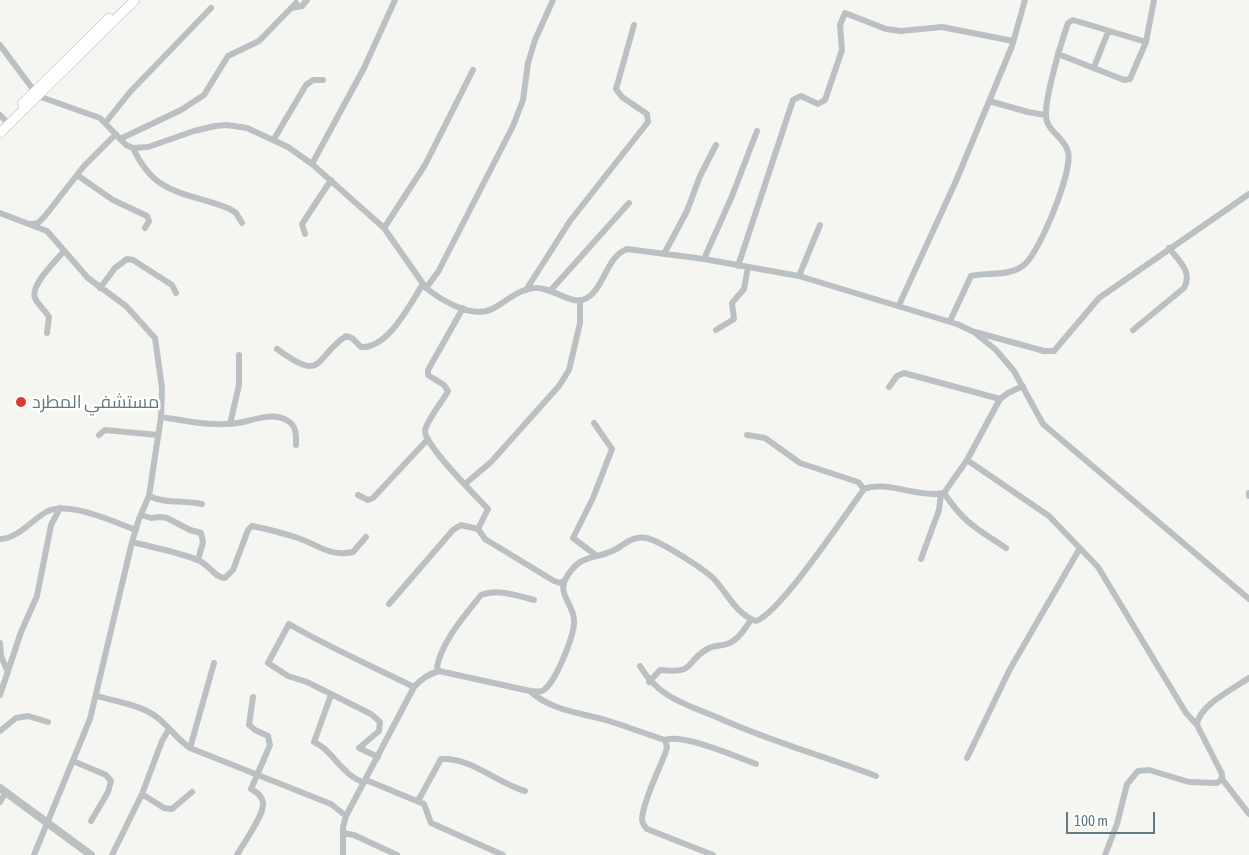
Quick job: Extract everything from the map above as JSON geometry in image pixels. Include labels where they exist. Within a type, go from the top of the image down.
[{"type":"main road","points":[[0,134],[127,0]]},
{"type":"main road","points":[[2,121],[36,94],[134,0]]},
{"type":"street","points":[[31,224],[38,223],[45,216],[77,175],[118,136],[181,110],[204,95],[228,56],[255,43],[294,5],[302,6],[307,0]]},
{"type":"street","points":[[312,164],[364,68],[396,0]]},
{"type":"street","points":[[276,349],[294,362],[311,366],[321,362],[346,336],[349,336],[361,347],[370,346],[387,335],[396,326],[424,286],[438,272],[513,126],[523,100],[528,63],[535,40],[553,0]]},
{"type":"street","points":[[899,305],[989,101],[1013,41],[1025,0]]},
{"type":"street","points":[[1058,54],[1124,80],[1130,79],[1146,42],[1154,0]]},
{"type":"street","points":[[106,122],[130,92],[211,8]]},
{"type":"street","points":[[738,266],[793,100],[801,96],[818,104],[825,100],[842,50],[840,25],[845,13],[886,28],[901,31],[942,27],[1013,41]]},
{"type":"street","points":[[950,321],[971,276],[1001,274],[1026,264],[1034,252],[1060,197],[1070,157],[1068,149],[1052,131],[1045,115],[1058,54],[1070,20],[1146,42]]},
{"type":"street","points":[[526,290],[570,221],[648,122],[648,114],[622,98],[616,89],[634,25]]},
{"type":"street","points":[[1094,67],[1108,32]]},
{"type":"street","points":[[0,45],[36,94],[106,122],[118,136],[134,148],[142,165],[162,186],[230,209],[236,213],[242,223]]},
{"type":"street","points":[[384,228],[425,165],[473,70]]},
{"type":"street","points":[[274,139],[306,85],[313,80],[323,80]]},
{"type":"street","points":[[989,101],[1045,115]]},
{"type":"street","points":[[134,148],[148,147],[215,126],[247,128],[274,139],[312,164],[384,228],[424,286],[433,294],[463,308],[475,311],[487,311],[526,290],[539,288],[551,290],[573,300],[588,298],[621,251],[626,249],[704,259],[799,276],[950,321],[974,332],[1054,352],[1094,302],[1249,194]]},
{"type":"street","points":[[704,259],[736,187],[757,131]]},
{"type":"street","points":[[664,254],[687,211],[700,176],[716,145]]},
{"type":"street","points":[[77,175],[113,200],[147,216],[149,221],[145,228]]},
{"type":"street","points":[[305,234],[302,224],[331,180]]},
{"type":"street","points":[[551,290],[629,204]]},
{"type":"street","points":[[0,213],[48,232],[88,278],[126,306],[155,338],[162,388],[161,417],[149,496],[132,542],[97,696],[73,761],[34,855]]},
{"type":"street","points":[[45,216],[48,232]]},
{"type":"street","points":[[799,276],[820,225]]},
{"type":"street","points":[[1133,330],[1184,288],[1188,282],[1185,268],[1169,248]]},
{"type":"street","points":[[47,333],[49,317],[36,300],[34,290],[64,251]]},
{"type":"street","points":[[100,288],[115,268],[127,259],[133,260],[172,285],[176,293]]},
{"type":"street","points":[[716,330],[734,320],[735,314],[732,303],[744,289],[748,267]]},
{"type":"street","points":[[465,484],[491,462],[559,386],[569,370],[580,322],[580,300]]},
{"type":"street","points":[[463,308],[428,370],[428,374],[447,387],[448,391],[425,430],[437,454],[489,510],[478,529]]},
{"type":"street","points":[[974,332],[996,350],[1014,371],[1043,424],[1249,599]]},
{"type":"street","points":[[230,424],[239,385],[239,355]]},
{"type":"street","points":[[889,386],[897,376],[904,373],[1000,399]]},
{"type":"street","points":[[921,559],[939,510],[942,493],[967,460],[1000,399],[1022,386]]},
{"type":"street","points":[[161,417],[230,424],[262,417],[285,419],[290,422],[295,430],[296,445]]},
{"type":"street","points":[[594,422],[612,449],[593,498],[573,538],[597,556]]},
{"type":"street","points":[[99,435],[105,430],[158,435]]},
{"type":"street","points":[[747,435],[765,438],[800,463],[858,482],[864,490]]},
{"type":"street","points":[[358,495],[368,500],[373,498],[428,438]]},
{"type":"street","points":[[967,460],[1049,516],[1109,582],[1186,713],[1197,726],[1222,774],[1222,779],[1249,814]]},
{"type":"street","points":[[343,855],[343,834],[346,816],[414,688],[429,673],[439,671],[530,691],[542,690],[551,683],[572,632],[574,620],[563,591],[564,582],[581,561],[589,556],[612,552],[630,540],[646,538],[658,543],[713,578],[750,620],[756,621],[764,618],[772,611],[864,490],[878,486],[919,494],[942,493]]},
{"type":"street","points":[[942,493],[958,515],[976,530],[1006,548]]},
{"type":"street","points":[[149,496],[174,503],[188,500],[202,504]]},
{"type":"street","points":[[0,539],[9,538],[47,511],[60,508],[81,511],[136,530]]},
{"type":"street","points":[[0,695],[21,632],[37,596],[51,526],[60,508]]},
{"type":"street","points":[[141,515],[151,518],[160,516],[167,518],[190,530],[201,533],[203,539],[198,560]]},
{"type":"street","points":[[389,604],[453,530],[461,525],[478,529],[484,539],[554,581],[564,582]]},
{"type":"street","points":[[132,542],[198,560],[208,566],[218,576],[228,577],[234,570],[248,530],[252,526],[299,538],[325,551],[336,554],[353,552],[366,538]]},
{"type":"street","points":[[967,758],[1010,669],[1080,548]]},
{"type":"street","points":[[439,671],[437,667],[440,656],[453,633],[482,595],[487,592],[512,594],[534,600]]},
{"type":"street","points":[[649,682],[660,670],[676,672],[684,670],[689,668],[708,648],[737,640],[750,620]]},
{"type":"street","points":[[378,757],[359,748],[379,731],[380,722],[371,714],[307,682],[288,676],[268,664],[289,624],[332,649],[347,654],[414,688]]},
{"type":"street","points":[[0,644],[7,671]]},
{"type":"street","points":[[190,748],[214,663]]},
{"type":"street","points":[[640,666],[649,682],[680,702],[740,729],[794,749],[843,762],[876,776]]},
{"type":"street","points":[[1197,726],[1203,709],[1249,678]]},
{"type":"street","points":[[530,691],[548,704],[665,740],[679,738],[756,764]]},
{"type":"street","points":[[331,695],[314,742],[327,748],[331,757],[348,774],[418,801],[427,809],[431,822],[441,829],[503,855]]},
{"type":"street","points":[[97,696],[148,712],[161,720],[169,730],[190,748],[331,804],[346,816]]},
{"type":"street","points":[[237,855],[261,813],[263,804],[259,793],[251,789],[258,775],[270,738],[249,725],[250,707],[253,697]]},
{"type":"street","points":[[0,731],[16,718],[28,716],[48,722]]},
{"type":"street","points":[[112,855],[142,794],[162,741],[169,730]]},
{"type":"street","points":[[665,740],[667,747],[644,809],[643,825],[647,829],[713,855]]},
{"type":"street","points":[[418,801],[441,759],[478,767],[508,786],[524,791]]},
{"type":"street","points":[[73,761],[106,775],[111,781],[108,792],[91,821]]},
{"type":"street","points":[[1105,855],[1117,824],[1127,784],[1138,771],[1149,770],[1189,782],[1217,783],[1222,779]]},
{"type":"street","points":[[0,802],[3,790],[48,821],[91,855]]},
{"type":"street","points":[[142,794],[164,808],[172,809],[192,792]]},
{"type":"street","points":[[343,834],[354,834],[397,855]]},
{"type":"place","name":"مستشفي المطرد","points":[[21,402]]}]
